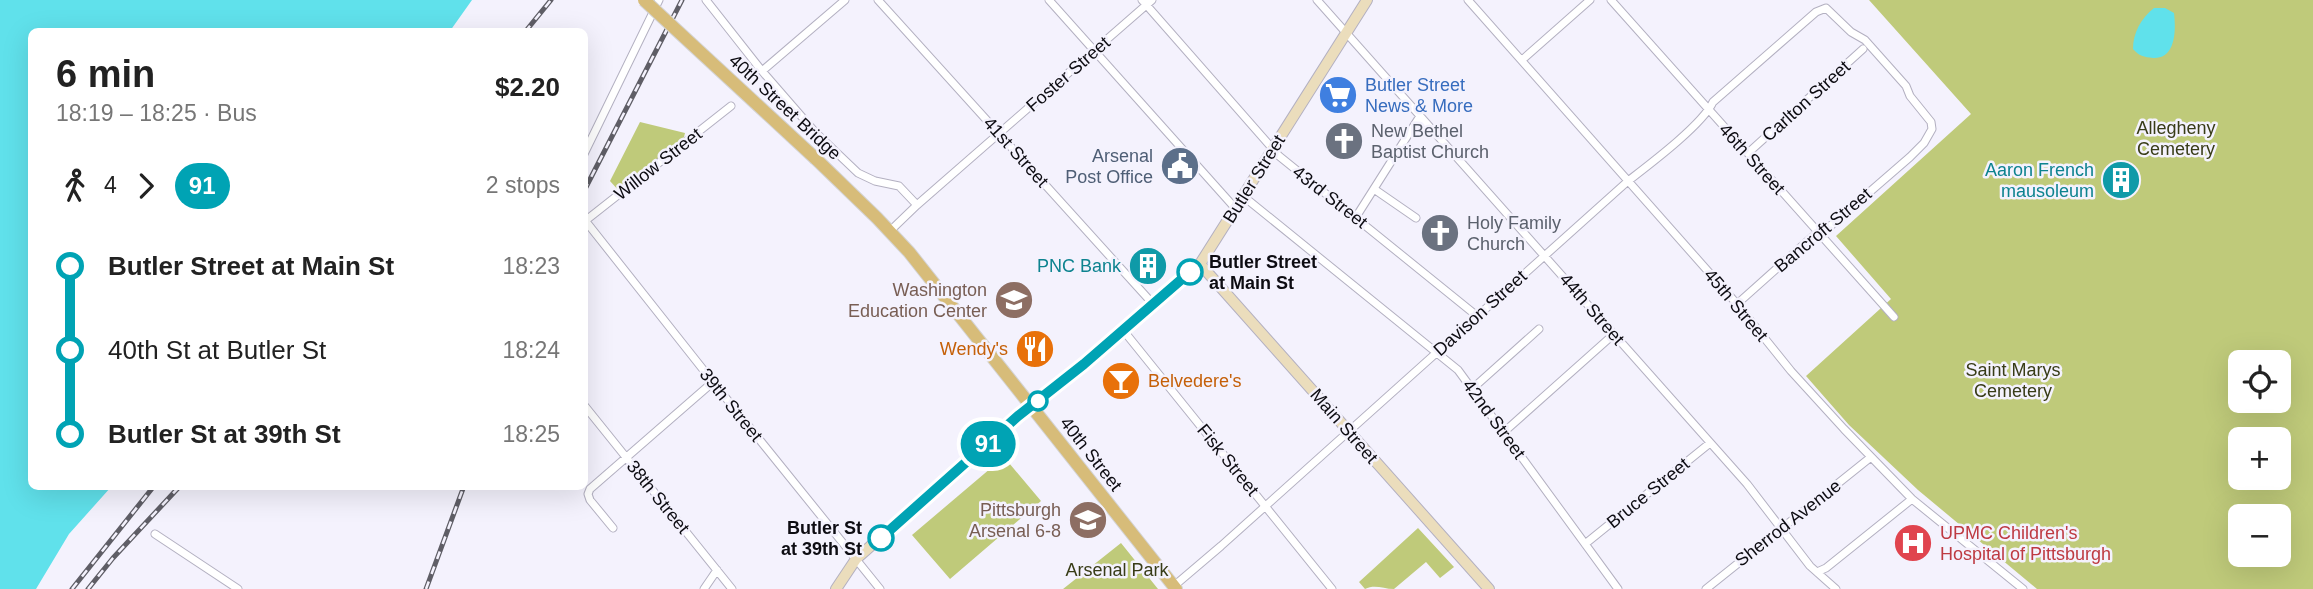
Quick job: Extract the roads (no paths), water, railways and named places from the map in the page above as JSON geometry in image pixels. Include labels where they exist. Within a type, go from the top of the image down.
[{"type":"main road","name":"40th Street Bridge","points":[[644,0],[816,159],[899,242]]},
{"type":"main road","name":"Butler Street","points":[[836,589],[856,559],[1200,264],[1367,0]]},
{"type":"main road","name":"40th Street","points":[[899,242],[1175,588]]},
{"type":"main road","name":"Main Street","points":[[1200,264],[1489,589]]},
{"type":"street","points":[[588,146],[659,0]]},
{"type":"street","points":[[706,0],[815,132],[858,173],[875,181],[899,186],[917,205]]},
{"type":"street","points":[[762,71],[845,0]]},
{"type":"street","name":"41st Street","points":[[878,0],[1153,304]]},
{"type":"street","points":[[1049,0],[1236,208]]},
{"type":"street","name":"44th Street","points":[[1317,0],[1747,484],[1810,566],[1836,589]]},
{"type":"street","name":"45th Street","points":[[1468,0],[1737,304],[1791,371],[1871,457],[1912,499],[2023,589]]},
{"type":"street","points":[[1522,60],[1590,0]]},
{"type":"street","name":"46th Street","points":[[1611,0],[1894,317]]},
{"type":"street","name":"Foster Street","points":[[890,231],[1147,2]]},
{"type":"street","name":"43rd Street","points":[[1147,2],[1283,159],[1477,316]]},
{"type":"street","name":"Bancroft Street","points":[[1737,304],[1812,237],[1820,235],[1910,157],[1931,134],[1931,122],[1910,96],[1906,86],[1866,40],[1851,32],[1828,9],[1822,8],[1816,12]]},
{"type":"street","name":"Davison Street","points":[[1175,588],[1264,505],[1709,111],[1713,102],[1816,12]]},
{"type":"street","name":"Carlton Street","points":[[1748,153],[1863,49]]},
{"type":"street","name":"Willow Street","points":[[588,218],[730,106]]},
{"type":"street","points":[[1356,217],[1420,117]]},
{"type":"street","points":[[1374,189],[1416,218]]},
{"type":"street","name":"42nd Street","points":[[1243,196],[1458,370],[1618,589]]},
{"type":"street","name":"39th Street","points":[[588,224],[880,589]]},
{"type":"street","points":[[1472,389],[1539,329]]},
{"type":"street","name":"Fisk Street","points":[[1123,330],[1332,589]]},
{"type":"street","points":[[1504,432],[1614,334]]},
{"type":"street","points":[[612,528],[590,500],[590,489],[713,382]]},
{"type":"street","name":"38th Street","points":[[588,410],[732,589]]},
{"type":"street","name":"Bruce Street","points":[[1585,544],[1710,443]]},
{"type":"street","name":"Sherrod Avenue","points":[[1706,589],[1871,457]]},
{"type":"street","points":[[1817,572],[1826,568],[1912,499]]},
{"type":"street","points":[[155,534],[238,589]]},
{"type":"street","points":[[704,589],[717,570]]},
{"type":"water","points":[[0,0],[472,0],[452,28],[28,28],[28,490],[108,490],[69,534],[36,589],[0,589]]},
{"type":"water","points":[[2154,8],[2165,8],[2174,13],[2175,27],[2170,49],[2161,57],[2153,58],[2142,56],[2133,49],[2139,26]]},
{"type":"railway","points":[[528,28],[551,0]]},
{"type":"railway","points":[[588,183],[682,0]]},
{"type":"railway","points":[[72,589],[151,490]]},
{"type":"railway","points":[[88,589],[176,490]]},
{"type":"railway","points":[[426,589],[463,490]]},
{"type":"place","name":"Butler Street News & More","points":[[1338,95]]},
{"type":"place","name":"New Bethel Baptist Church","points":[[1344,141]]},
{"type":"place","name":"Arsenal Post Office","points":[[1180,166]]},
{"type":"place","name":"Aaron French mausoleum","points":[[2121,180]]},
{"type":"place","name":"Holy Family Church","points":[[1440,233]]},
{"type":"place","name":"PNC Bank","points":[[1148,266]]},
{"type":"place","name":"Butler Street at Main St","points":[[1190,272]]},
{"type":"place","name":"Washington Education Center","points":[[1014,300]]},
{"type":"place","name":"Wendy's","points":[[1035,349]]},
{"type":"place","name":"Belvedere's","points":[[1121,381]]},
{"type":"place","name":"Pittsburgh Arsenal 6-8","points":[[1088,520]]},
{"type":"place","name":"Butler St at 39th St","points":[[881,538]]},
{"type":"place","name":"UPMC Children's Hospital of Pittsburgh","points":[[1913,543]]},
{"type":"park label","name":"Allegheny Cemetery","points":[[2176,138]]},
{"type":"park label","name":"Saint Marys Cemetery","points":[[2013,380]]},
{"type":"park label","name":"Arsenal Park","points":[[1117,570]]}]
